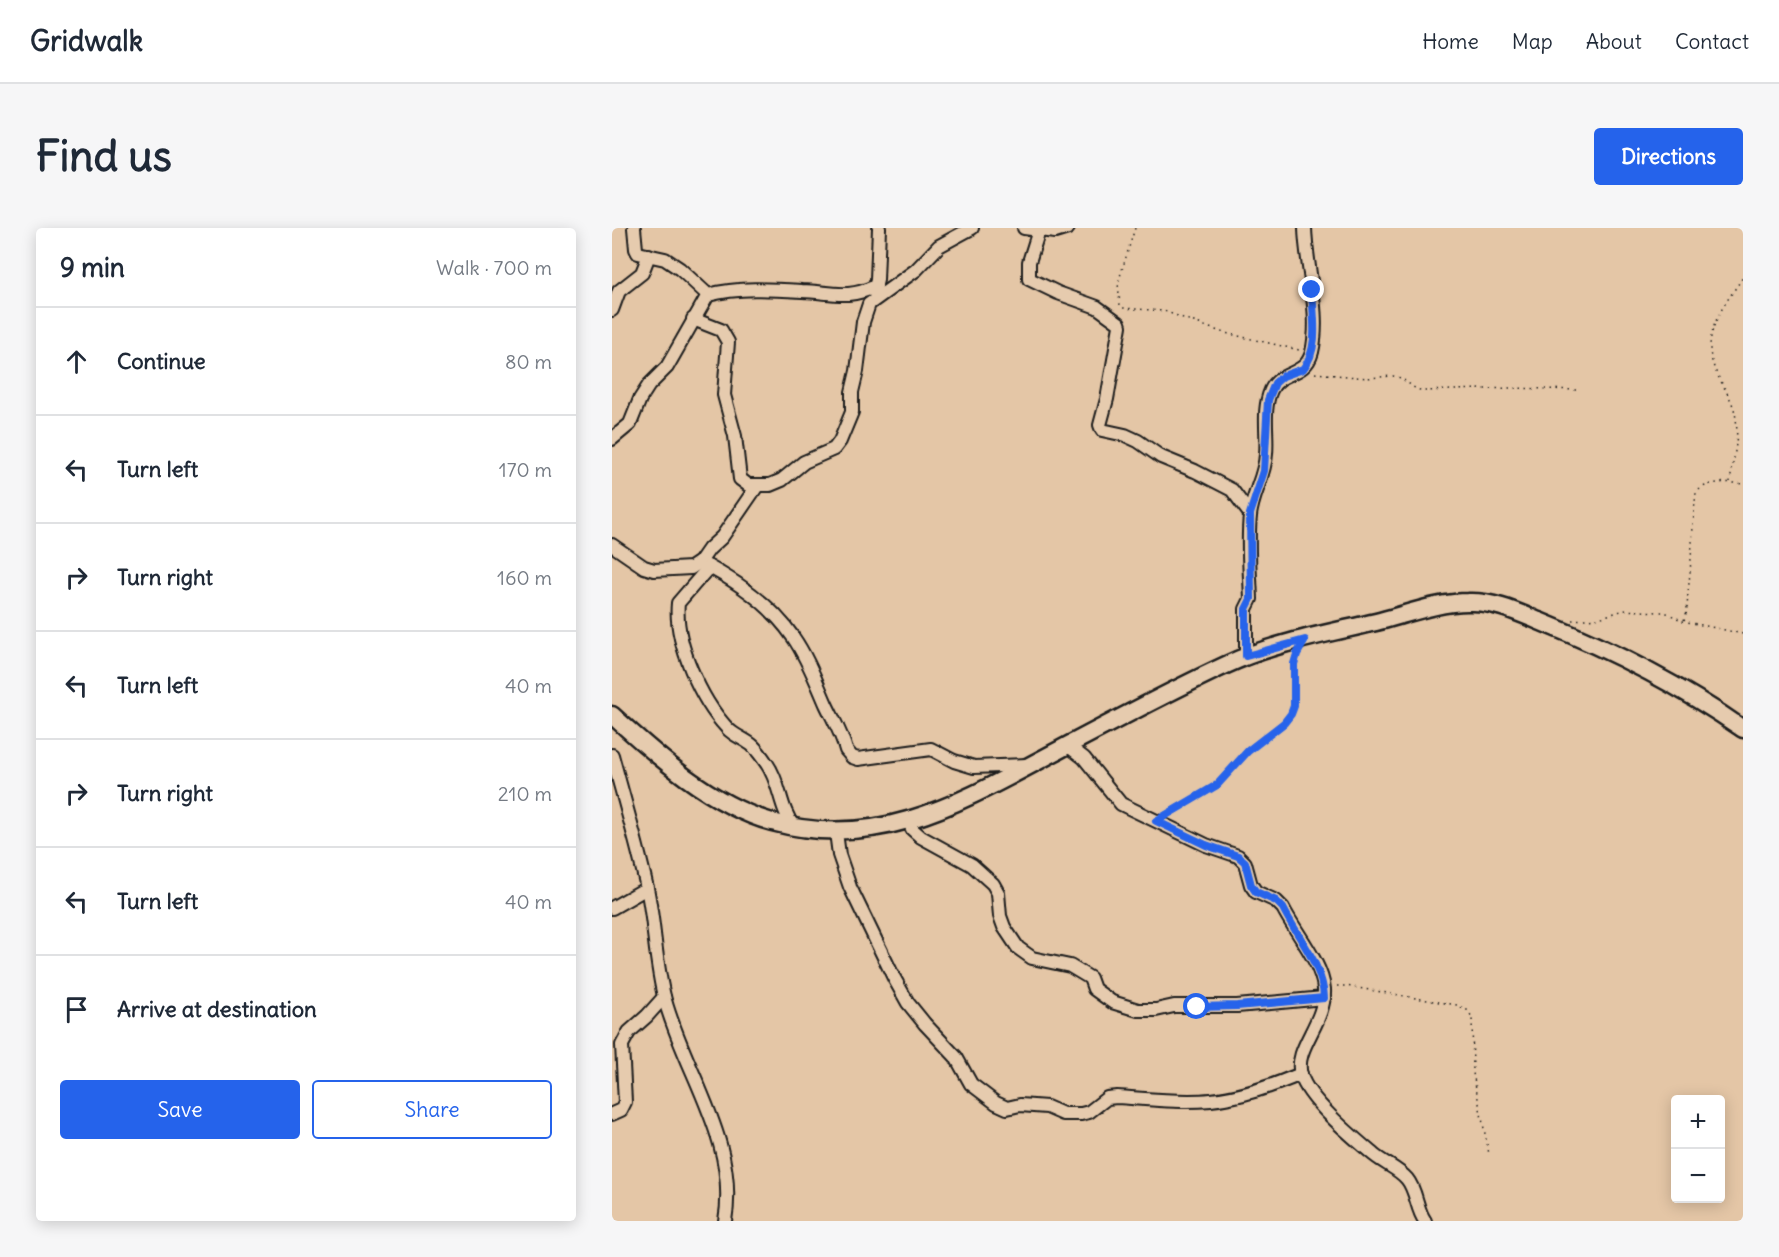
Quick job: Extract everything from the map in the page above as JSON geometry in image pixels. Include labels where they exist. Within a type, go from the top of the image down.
[{"type":"street","points":[[634,228],[638,253],[665,259],[680,269],[708,295]]},
{"type":"street","points":[[872,301],[876,286],[879,228]]},
{"type":"street","points":[[693,319],[721,330],[728,342],[724,395],[738,450],[740,479],[748,485],[770,485],[782,480],[804,462],[834,449],[840,441],[852,412],[852,392],[868,304],[916,270],[939,246],[972,228]]},
{"type":"street","points":[[1024,228],[1055,232],[1068,228]]},
{"type":"street","points":[[1246,656],[1246,609],[1251,599],[1250,514],[1264,471],[1267,452],[1266,422],[1271,391],[1275,383],[1283,376],[1303,369],[1312,353],[1314,339],[1305,228]]},
{"type":"street","points":[[1039,230],[1029,262],[1029,279],[1096,307],[1120,326],[1107,399],[1100,424],[1102,430],[1125,435],[1161,457],[1232,490],[1250,514]]},
{"type":"street","points":[[612,310],[619,291],[642,273],[650,255]]},
{"type":"street","points":[[612,439],[630,424],[640,399],[649,385],[667,367],[708,295],[728,290],[753,290],[804,291],[836,296],[853,295],[876,286]]},
{"type":"street","points":[[757,486],[722,537],[709,549],[705,564],[678,603],[679,625],[690,666],[708,705],[729,731],[754,747],[768,765],[774,776],[785,814],[794,826]]},
{"type":"street","points":[[612,545],[644,567],[654,570],[691,568],[705,564],[757,599],[786,626],[795,639],[846,750],[852,757],[877,758],[931,749],[954,761],[974,767],[1030,765]]},
{"type":"street","points":[[612,715],[669,765],[722,800],[770,821],[836,832],[864,830],[909,821],[951,805],[1246,656],[1416,612],[1467,602],[1490,604],[1555,627],[1612,653],[1705,702],[1743,729]]},
{"type":"street","points":[[1067,745],[1084,758],[1121,804],[1206,845],[1238,856],[1245,862],[1251,885],[1256,892],[1276,901],[1283,908],[1312,958],[1324,992],[1323,1008],[1299,1065],[1305,1086],[1320,1106],[1375,1155],[1409,1181],[1425,1221]]},
{"type":"street","points":[[612,755],[647,888],[664,997],[723,1152],[728,1179],[728,1205],[725,1221]]},
{"type":"street","points":[[909,821],[912,829],[921,837],[972,865],[993,884],[998,893],[1000,916],[1004,927],[1018,948],[1032,958],[1070,966],[1090,978],[1094,989],[1112,1002],[1138,1010],[1156,1010],[1174,1006],[1237,1006],[1324,992]]},
{"type":"street","points":[[836,832],[850,887],[908,1002],[925,1024],[956,1056],[971,1084],[996,1103],[1007,1108],[1040,1106],[1063,1114],[1082,1114],[1089,1112],[1107,1098],[1182,1101],[1234,1097],[1300,1074]]},
{"type":"street","points":[[612,908],[647,888]]},
{"type":"street","points":[[612,1114],[621,1110],[625,1102],[622,1052],[624,1040],[664,997]]},
{"type":"path","points":[[1135,228],[1118,283],[1120,305],[1123,308],[1164,310],[1221,332],[1312,353]]},
{"type":"path","points":[[1730,482],[1736,432],[1735,414],[1711,358],[1711,343],[1714,324],[1743,277]]},
{"type":"path","points":[[1303,369],[1306,372],[1340,376],[1367,378],[1393,376],[1424,391],[1512,388],[1578,390]]},
{"type":"path","points":[[1683,621],[1691,577],[1696,493],[1704,486],[1730,482],[1743,484]]},
{"type":"path","points":[[1555,627],[1568,621],[1599,618],[1624,610],[1665,612],[1683,621],[1743,634]]},
{"type":"path","points":[[1156,821],[1217,785],[1248,751],[1284,723],[1294,706],[1294,664],[1305,640]]},
{"type":"path","points":[[1324,992],[1356,987],[1457,1005],[1467,1010],[1472,1017],[1473,1073],[1489,1154]]},
{"type":"route","points":[[1197,1007],[1309,1001],[1324,998],[1324,987],[1312,958],[1283,908],[1276,901],[1256,892],[1251,885],[1245,862],[1228,851],[1206,845],[1156,821],[1217,785],[1248,751],[1284,723],[1294,706],[1294,664],[1305,640],[1246,656],[1246,609],[1251,599],[1249,535],[1250,514],[1264,471],[1267,452],[1266,422],[1271,391],[1275,383],[1283,376],[1303,369],[1312,353],[1314,339],[1312,290]]}]
